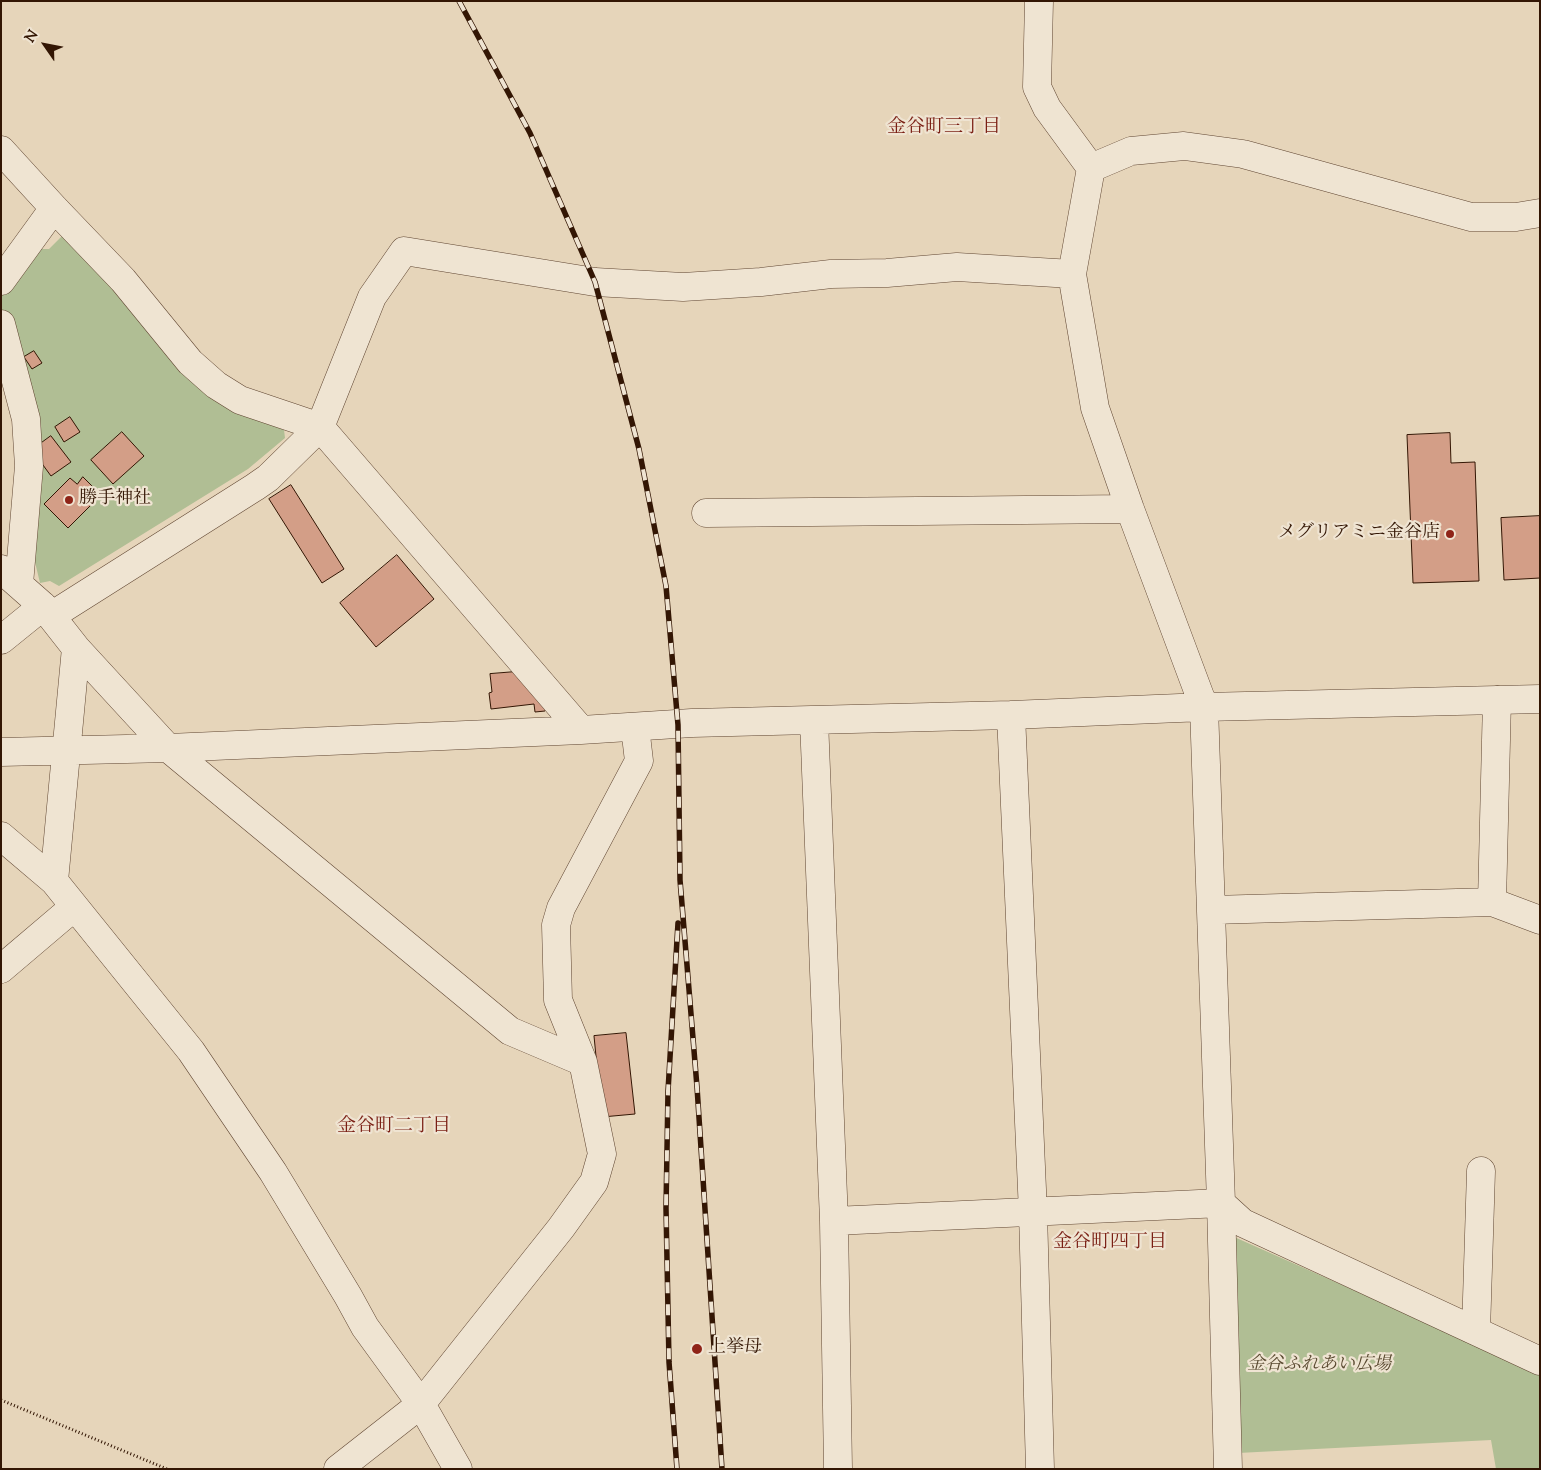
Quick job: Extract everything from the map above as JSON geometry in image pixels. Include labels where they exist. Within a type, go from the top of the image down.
[{"type":"street","points":[[1039,1],[1037,87],[1047,108],[1091,168],[1072,274],[1095,408],[1130,509],[1204,707],[1212,910],[1228,1469]]},
{"type":"street","points":[[1091,168],[1131,151],[1184,146],[1243,154],[1471,217],[1516,217],[1540,213]]},
{"type":"street","points":[[1,150],[123,280],[190,362],[216,385],[240,400],[320,427],[581,730]]},
{"type":"street","points":[[1,282],[54,208]]},
{"type":"street","points":[[1,640],[268,478],[320,427],[372,296],[404,251],[595,282],[683,287],[761,282],[831,274],[887,273],[957,267],[1072,274]]},
{"type":"street","points":[[1,324],[26,419],[29,466],[10,577],[47,611],[76,648],[168,748],[510,1031],[583,1062]]},
{"type":"street","points":[[706,513],[1130,509]]},
{"type":"street","points":[[54,881],[76,648]]},
{"type":"street","points":[[1,752],[168,748],[581,730],[692,723],[1011,715],[1204,707],[1540,699]]},
{"type":"street","points":[[1492,902],[1498,700]]},
{"type":"street","points":[[1011,715],[1033,1212],[1040,1469]]},
{"type":"street","points":[[814,720],[834,1222],[838,1469]]},
{"type":"street","points":[[338,1469],[421,1404],[561,1228],[594,1182],[602,1154],[583,1062],[558,1000],[556,925],[561,908],[639,761],[635,727]]},
{"type":"street","points":[[1,836],[54,881],[191,1051],[273,1172],[365,1327],[421,1404],[458,1469]]},
{"type":"street","points":[[1212,910],[1492,902],[1540,920]]},
{"type":"street","points":[[1,969],[74,907]]},
{"type":"street","points":[[1476,1331],[1481,1171]]},
{"type":"street","points":[[834,1222],[1221,1203],[1243,1223],[1540,1361]]},
{"type":"path","points":[[1,1400],[167,1469]]},
{"type":"green space","points":[[63,235],[214,400],[284,430],[285,438],[248,469],[59,586],[50,581],[40,583],[34,558],[32,429],[1,311],[1,294],[38,249],[49,249]]},
{"type":"green space","name":"金谷ふれあい広場","points":[[1232,1236],[1540,1373],[1540,1469],[1496,1469],[1491,1440],[1238,1453]]},
{"type":"building","points":[[34,351],[42,363],[32,369],[24,357]]},
{"type":"building","points":[[70,417],[80,432],[64,442],[55,427]]},
{"type":"building","points":[[122,432],[144,456],[113,484],[91,460]]},
{"type":"building","points":[[1450,433],[1451,463],[1475,462],[1479,581],[1413,583],[1407,435]]},
{"type":"building","points":[[51,436],[71,462],[51,476],[32,450]]},
{"type":"building","name":"勝手神社","points":[[83,477],[95,489],[87,497],[93,503],[68,528],[44,504],[70,478],[77,484]]},
{"type":"building","points":[[291,485],[344,569],[322,583],[269,499]]},
{"type":"building","points":[[1540,516],[1540,578],[1504,580],[1501,518]]},
{"type":"building","points":[[397,555],[434,599],[376,647],[340,603]]},
{"type":"building","points":[[514,672],[547,708],[545,711],[535,712],[534,704],[491,709],[489,693],[492,692],[490,674]]},
{"type":"building","points":[[626,1033],[635,1114],[602,1117],[594,1036]]},
{"type":"railway","points":[[459,1],[530,133],[595,282],[639,449],[666,586],[678,725],[680,880],[697,1087],[722,1469]]},
{"type":"railway","points":[[677,1469],[669,1362],[666,1208],[668,1091],[678,923]]},
{"type":"place","name":"勝手神社","points":[[69,500]]},
{"type":"place","name":"メグリアミニ金谷店","points":[[1450,534]]},
{"type":"place","name":"上挙母","points":[[697,1349]]},
{"type":"district","name":"金谷町三丁目","points":[[944,129]]},
{"type":"district","name":"金谷町二丁目","points":[[394,1128]]},
{"type":"district","name":"金谷町四丁目","points":[[1110,1244]]}]
